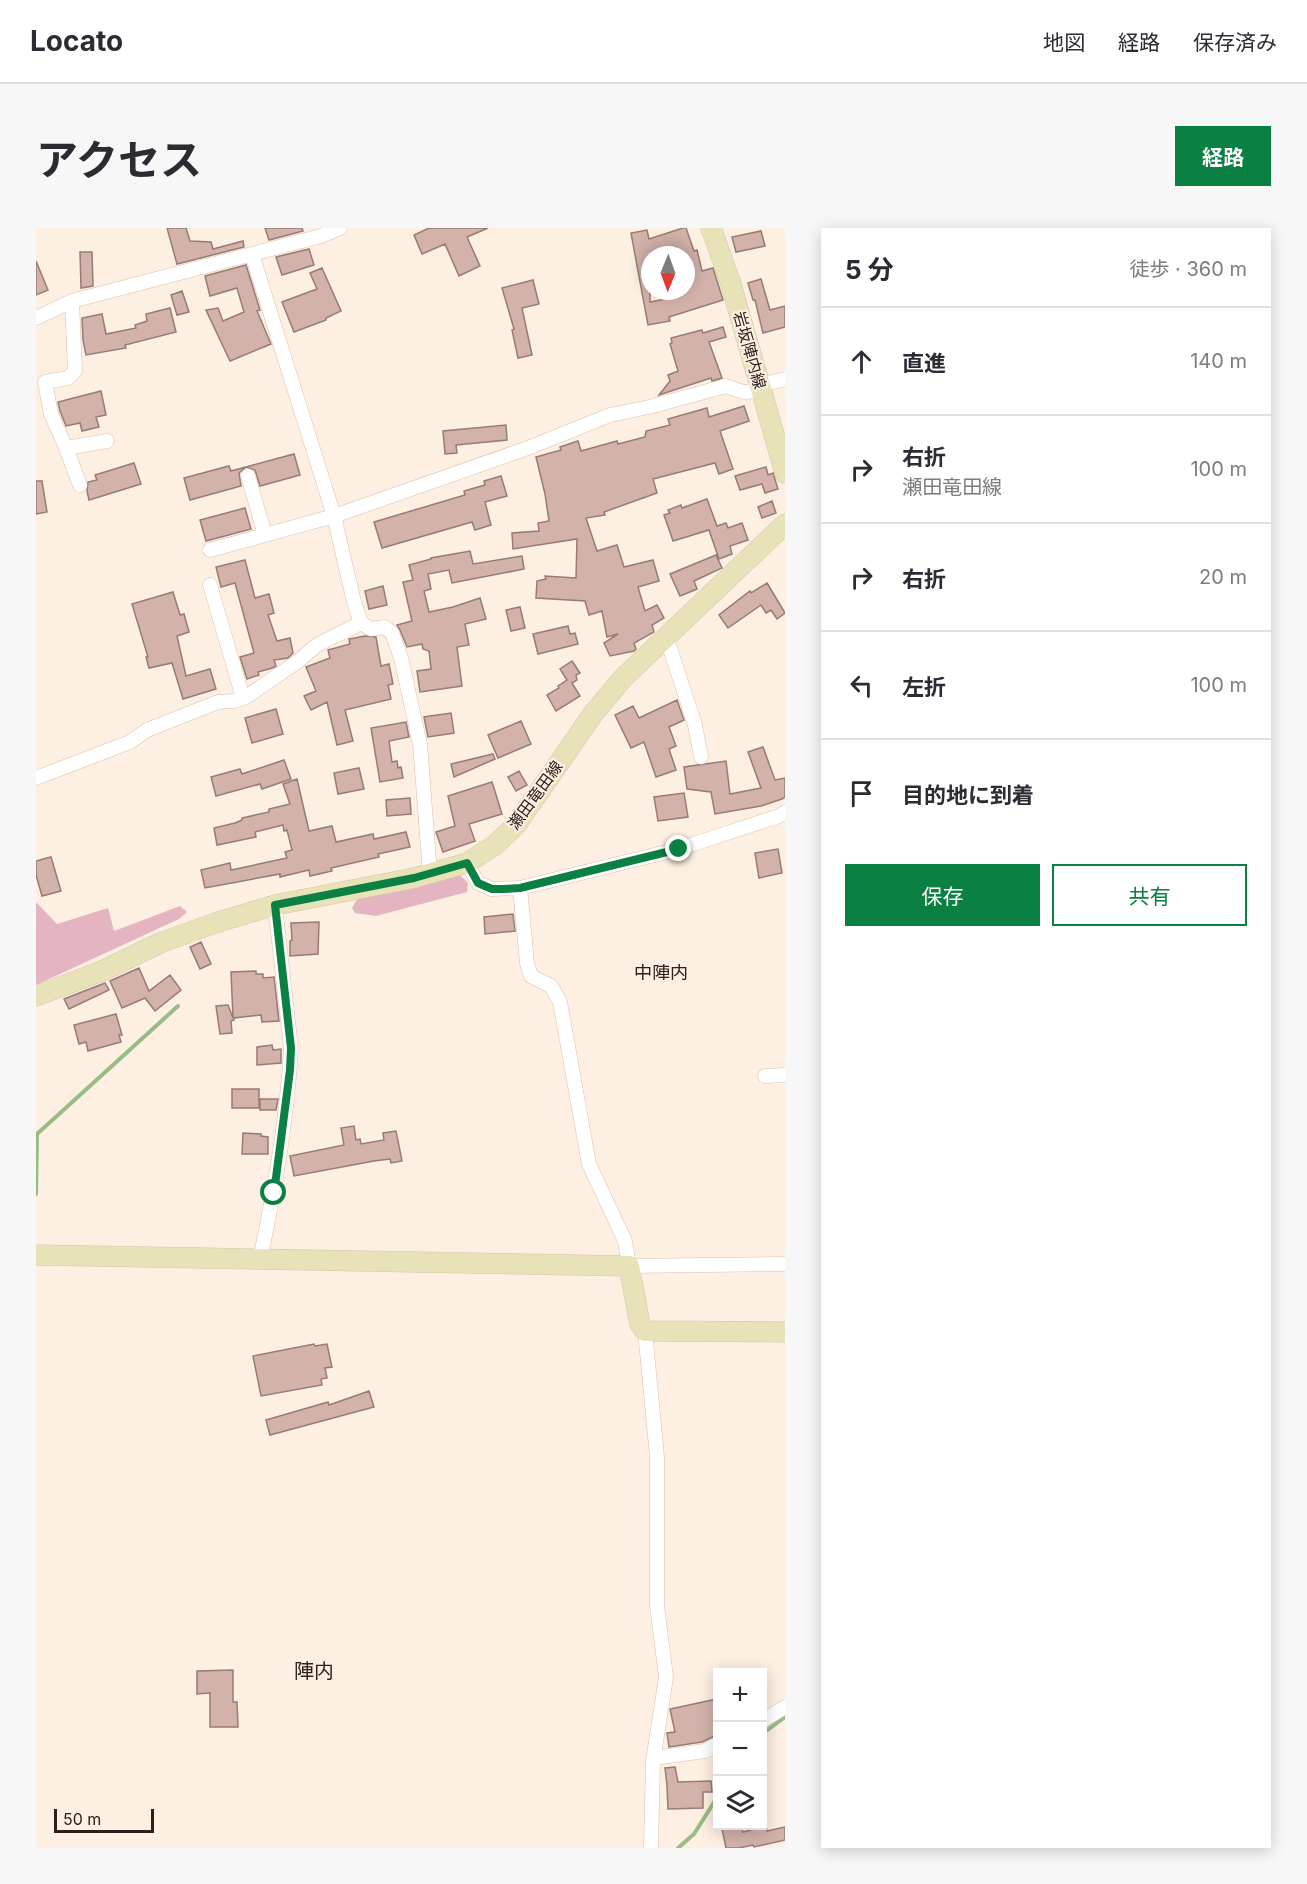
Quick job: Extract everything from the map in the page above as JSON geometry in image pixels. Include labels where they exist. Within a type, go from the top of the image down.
[{"type":"main road","name":"岩坂陣内線","points":[[711,228],[730,281],[785,473]]},
{"type":"main road","name":"瀬田竜田線","points":[[36,996],[102,971],[160,943],[218,922],[275,905],[430,873],[467,863],[495,845],[516,825],[592,714],[623,678],[785,524]]},
{"type":"main road","points":[[36,1255],[629,1266],[640,1324],[645,1331],[785,1332]]},
{"type":"street","points":[[36,318],[72,301],[321,236],[340,228]]},
{"type":"street","points":[[252,254],[334,516],[361,623],[371,629],[385,627],[392,633],[401,658],[420,744],[430,873]]},
{"type":"street","points":[[72,301],[75,371],[68,378],[45,382],[51,414],[80,485]]},
{"type":"street","points":[[210,550],[334,516],[528,448],[610,415],[726,386],[743,392],[785,379]]},
{"type":"street","points":[[66,448],[107,441]]},
{"type":"street","points":[[248,476],[265,535]]},
{"type":"street","points":[[210,585],[243,698]]},
{"type":"street","points":[[36,778],[130,742],[147,730],[218,702],[243,698],[297,662],[317,645],[361,623]]},
{"type":"street","points":[[666,636],[695,725],[701,757]]},
{"type":"street","points":[[467,863],[478,883],[492,889],[520,888],[679,849],[785,812]]},
{"type":"street","points":[[520,888],[527,963],[531,976],[551,986],[560,1002],[589,1164],[625,1240],[629,1266],[785,1264]]},
{"type":"street","points":[[260,1259],[274,1193],[291,1048],[275,905]]},
{"type":"street","points":[[765,1076],[785,1075]]},
{"type":"street","points":[[645,1331],[657,1457],[657,1606],[666,1677],[654,1758],[651,1848]]},
{"type":"street","points":[[767,1718],[785,1707]]},
{"type":"street","points":[[654,1758],[705,1751],[713,1746]]},
{"type":"shaded area","points":[[460,875],[468,883],[467,892],[376,916],[355,913],[352,908],[359,896]]},
{"type":"shaded area","points":[[36,902],[57,924],[108,908],[114,931],[180,906],[187,912],[179,919],[36,985]]},
{"type":"building","points":[[167,228],[186,228],[190,241],[211,242],[213,249],[243,241],[244,247],[177,264]]},
{"type":"building","points":[[265,228],[302,228],[303,231],[269,240]]},
{"type":"building","points":[[429,228],[488,228],[467,237],[480,266],[459,276],[445,244],[422,254],[414,235]]},
{"type":"building","points":[[686,228],[692,246],[641,246],[641,287],[631,233],[647,230],[649,239]]},
{"type":"building","points":[[761,231],[765,246],[736,252],[732,237]]},
{"type":"building","points":[[309,249],[314,265],[282,275],[276,257]]},
{"type":"building","points":[[697,250],[702,271],[713,268],[723,300],[669,317],[670,321],[648,325],[643,300],[650,300],[650,302],[695,300],[695,251]]},
{"type":"building","points":[[80,252],[92,252],[93,286],[81,288]]},
{"type":"building","points":[[36,261],[48,290],[36,295]]},
{"type":"building","points":[[246,265],[260,310],[257,311],[271,344],[230,361],[206,310],[218,308],[223,321],[244,312],[237,288],[210,296],[205,276]]},
{"type":"building","points":[[322,268],[341,311],[326,320],[294,332],[282,302],[317,289],[310,273]]},
{"type":"building","points":[[761,279],[770,310],[785,306],[785,327],[763,333],[755,300],[753,300],[748,283]]},
{"type":"building","points":[[533,280],[539,304],[522,308],[532,355],[518,358],[512,330],[514,329],[502,288]]},
{"type":"building","points":[[182,291],[189,312],[177,315],[171,295]]},
{"type":"building","points":[[170,308],[176,332],[125,345],[126,348],[86,355],[82,318],[102,314],[106,334],[136,328],[135,325],[147,321],[146,314]]},
{"type":"building","points":[[723,327],[726,337],[709,342],[722,378],[712,381],[711,378],[659,395],[670,381],[668,375],[678,371],[670,344],[672,343],[671,338]]},
{"type":"building","points":[[101,391],[106,415],[96,417],[99,427],[82,431],[80,423],[66,426],[58,402]]},
{"type":"building","points":[[744,406],[749,421],[720,431],[733,469],[719,474],[715,463],[653,479],[657,493],[604,512],[605,515],[586,518],[597,551],[617,545],[624,567],[653,560],[659,581],[638,587],[645,611],[657,605],[664,618],[652,625],[654,632],[634,643],[636,649],[634,651],[610,656],[604,643],[618,634],[607,637],[602,611],[589,615],[585,601],[536,598],[537,581],[546,579],[545,576],[576,578],[577,539],[513,549],[512,533],[539,531],[538,523],[549,521],[536,457],[561,450],[560,447],[578,441],[581,451],[617,441],[618,444],[645,437],[646,431],[670,425],[668,419],[707,408],[709,417]]},
{"type":"building","points":[[506,425],[507,440],[456,445],[457,453],[445,454],[443,431]]},
{"type":"building","points":[[294,454],[300,475],[260,486],[255,470],[246,467],[239,473],[241,486],[190,500],[184,478],[229,466],[231,471]]},
{"type":"building","points":[[134,463],[141,484],[89,500],[88,482],[97,480],[95,475]]},
{"type":"building","points":[[766,467],[768,475],[773,473],[778,489],[765,493],[762,484],[740,490],[735,476]]},
{"type":"building","points":[[501,476],[507,496],[485,502],[491,525],[475,530],[472,522],[382,548],[374,522],[465,495],[464,491],[485,485],[484,481]]},
{"type":"building","points":[[36,481],[42,481],[47,512],[36,514]]},
{"type":"building","points":[[707,499],[717,526],[726,523],[728,528],[742,523],[748,540],[730,546],[732,554],[719,559],[709,530],[673,541],[664,515],[670,513],[668,510],[681,505],[682,508]]},
{"type":"building","points":[[772,501],[776,513],[762,518],[758,507]]},
{"type":"building","points":[[245,508],[251,529],[206,541],[200,520]]},
{"type":"building","points":[[470,551],[473,564],[522,556],[524,569],[452,583],[449,570],[428,574],[431,589],[424,591],[429,612],[480,598],[486,619],[465,624],[469,645],[457,647],[462,686],[420,692],[417,671],[431,669],[429,651],[423,649],[422,644],[407,647],[397,625],[412,621],[403,582],[413,580],[409,565],[431,558]]},
{"type":"building","points":[[716,555],[722,568],[694,581],[697,589],[680,596],[670,574]]},
{"type":"building","points":[[245,560],[255,598],[269,594],[274,613],[268,615],[277,641],[290,638],[293,653],[288,658],[274,660],[276,666],[258,672],[259,675],[247,679],[240,657],[254,653],[235,583],[221,587],[216,567]]},
{"type":"building","points":[[767,583],[785,613],[777,619],[771,610],[766,613],[761,605],[728,628],[719,615],[750,591],[751,593]]},
{"type":"building","points":[[383,586],[387,605],[369,609],[365,591]]},
{"type":"building","points":[[173,592],[180,615],[184,614],[189,632],[177,636],[186,676],[210,669],[216,689],[183,699],[172,663],[149,668],[146,657],[148,657],[132,604]]},
{"type":"building","points":[[520,607],[525,628],[511,631],[506,610]]},
{"type":"building","points":[[568,626],[570,634],[575,633],[578,644],[538,654],[533,634]]},
{"type":"building","points":[[365,636],[376,637],[381,666],[389,664],[393,684],[388,685],[391,699],[345,710],[353,741],[337,745],[327,702],[311,710],[304,696],[316,691],[306,667],[330,658],[328,650],[350,644],[349,639]]},
{"type":"building","points":[[572,661],[580,673],[576,675],[577,680],[572,683],[580,696],[556,711],[547,695],[567,680],[560,669]]},
{"type":"building","points":[[677,700],[684,720],[669,727],[676,746],[669,749],[676,770],[656,777],[644,742],[631,748],[615,715],[633,706],[639,718]]},
{"type":"building","points":[[276,709],[283,734],[252,743],[245,718]]},
{"type":"building","points":[[451,713],[454,733],[428,737],[424,717]]},
{"type":"building","points":[[521,721],[531,744],[498,758],[488,735]]},
{"type":"building","points":[[406,722],[409,737],[389,741],[392,762],[397,761],[403,778],[380,782],[371,728]]},
{"type":"building","points":[[763,747],[775,780],[785,778],[785,797],[782,799],[761,806],[715,814],[711,792],[687,789],[684,767],[726,761],[730,794],[761,788],[748,752]]},
{"type":"building","points":[[493,754],[495,759],[454,777],[451,764]]},
{"type":"building","points":[[284,760],[291,779],[262,789],[260,784],[216,796],[211,777],[240,769],[242,774]]},
{"type":"building","points":[[359,768],[364,789],[338,794],[334,773]]},
{"type":"building","points":[[519,771],[527,785],[516,791],[508,777]]},
{"type":"building","points":[[297,779],[309,831],[332,826],[336,842],[373,834],[374,839],[406,832],[410,847],[378,854],[379,857],[331,868],[332,871],[310,876],[309,870],[280,877],[280,874],[205,888],[201,870],[230,863],[231,870],[287,858],[285,852],[292,850],[287,830],[284,831],[283,825],[255,832],[256,837],[217,845],[214,828],[290,804],[283,784]]},
{"type":"building","points":[[492,782],[502,814],[469,824],[475,841],[443,852],[436,832],[455,826],[448,796]]},
{"type":"building","points":[[684,793],[688,817],[658,821],[654,797]]},
{"type":"building","points":[[410,798],[411,814],[387,816],[386,800]]},
{"type":"building","points":[[778,849],[782,873],[759,878],[755,853]]},
{"type":"building","points":[[51,857],[61,891],[42,896],[36,875],[36,861]]},
{"type":"building","points":[[513,914],[515,931],[485,934],[484,917]]},
{"type":"building","points":[[319,922],[318,954],[290,956],[291,923]]},
{"type":"building","points":[[201,942],[211,964],[200,969],[190,947]]},
{"type":"building","points":[[139,968],[149,991],[170,975],[181,990],[155,1011],[145,998],[122,1008],[110,981]]},
{"type":"building","points":[[256,971],[256,974],[263,974],[263,978],[274,977],[279,1021],[262,1022],[261,1015],[234,1018],[231,1021],[232,1033],[220,1034],[216,1006],[228,1005],[233,1018],[231,972]]},
{"type":"building","points":[[105,983],[109,990],[69,1009],[64,999]]},
{"type":"building","points":[[116,1014],[122,1035],[119,1035],[121,1042],[88,1051],[86,1042],[79,1044],[74,1025]]},
{"type":"building","points":[[272,1045],[273,1050],[281,1049],[281,1063],[257,1065],[257,1047]]},
{"type":"building","points":[[232,1089],[259,1089],[259,1108],[232,1108]]},
{"type":"building","points":[[260,1099],[278,1099],[276,1110],[260,1110]]},
{"type":"building","points":[[354,1126],[356,1140],[360,1139],[361,1144],[384,1140],[383,1133],[396,1131],[402,1161],[391,1163],[390,1159],[374,1161],[294,1176],[290,1156],[344,1145],[341,1128]]},
{"type":"building","points":[[243,1133],[261,1134],[261,1136],[268,1137],[268,1154],[242,1154]]},
{"type":"building","points":[[314,1344],[315,1346],[327,1344],[332,1367],[325,1368],[327,1378],[321,1379],[322,1385],[261,1396],[253,1356]]},
{"type":"building","points":[[369,1391],[374,1407],[270,1435],[266,1420],[328,1402],[329,1405]]},
{"type":"building","points":[[233,1670],[233,1702],[237,1702],[238,1727],[210,1727],[210,1693],[197,1694],[197,1671]]},
{"type":"building","points":[[713,1700],[713,1737],[702,1742],[669,1747],[667,1733],[675,1732],[670,1709]]},
{"type":"building","points":[[675,1767],[678,1782],[711,1781],[712,1792],[703,1792],[703,1808],[668,1809],[665,1768]]},
{"type":"building","points":[[785,1827],[785,1840],[754,1847],[753,1845],[726,1848],[722,1830],[767,1831]]},
{"type":"waterway","points":[[36,1194],[37,1134],[178,1006]]},
{"type":"waterway","points":[[767,1730],[785,1717]]},
{"type":"waterway","points":[[678,1848],[694,1834],[713,1804]]},
{"type":"district","name":"中陣内","points":[[661,973]]},
{"type":"district","name":"陣内","points":[[314,1671]]},
{"type":"route","points":[[274,1193],[291,1048],[275,905],[414,878],[467,863],[478,883],[492,889],[520,888],[679,849]]}]
